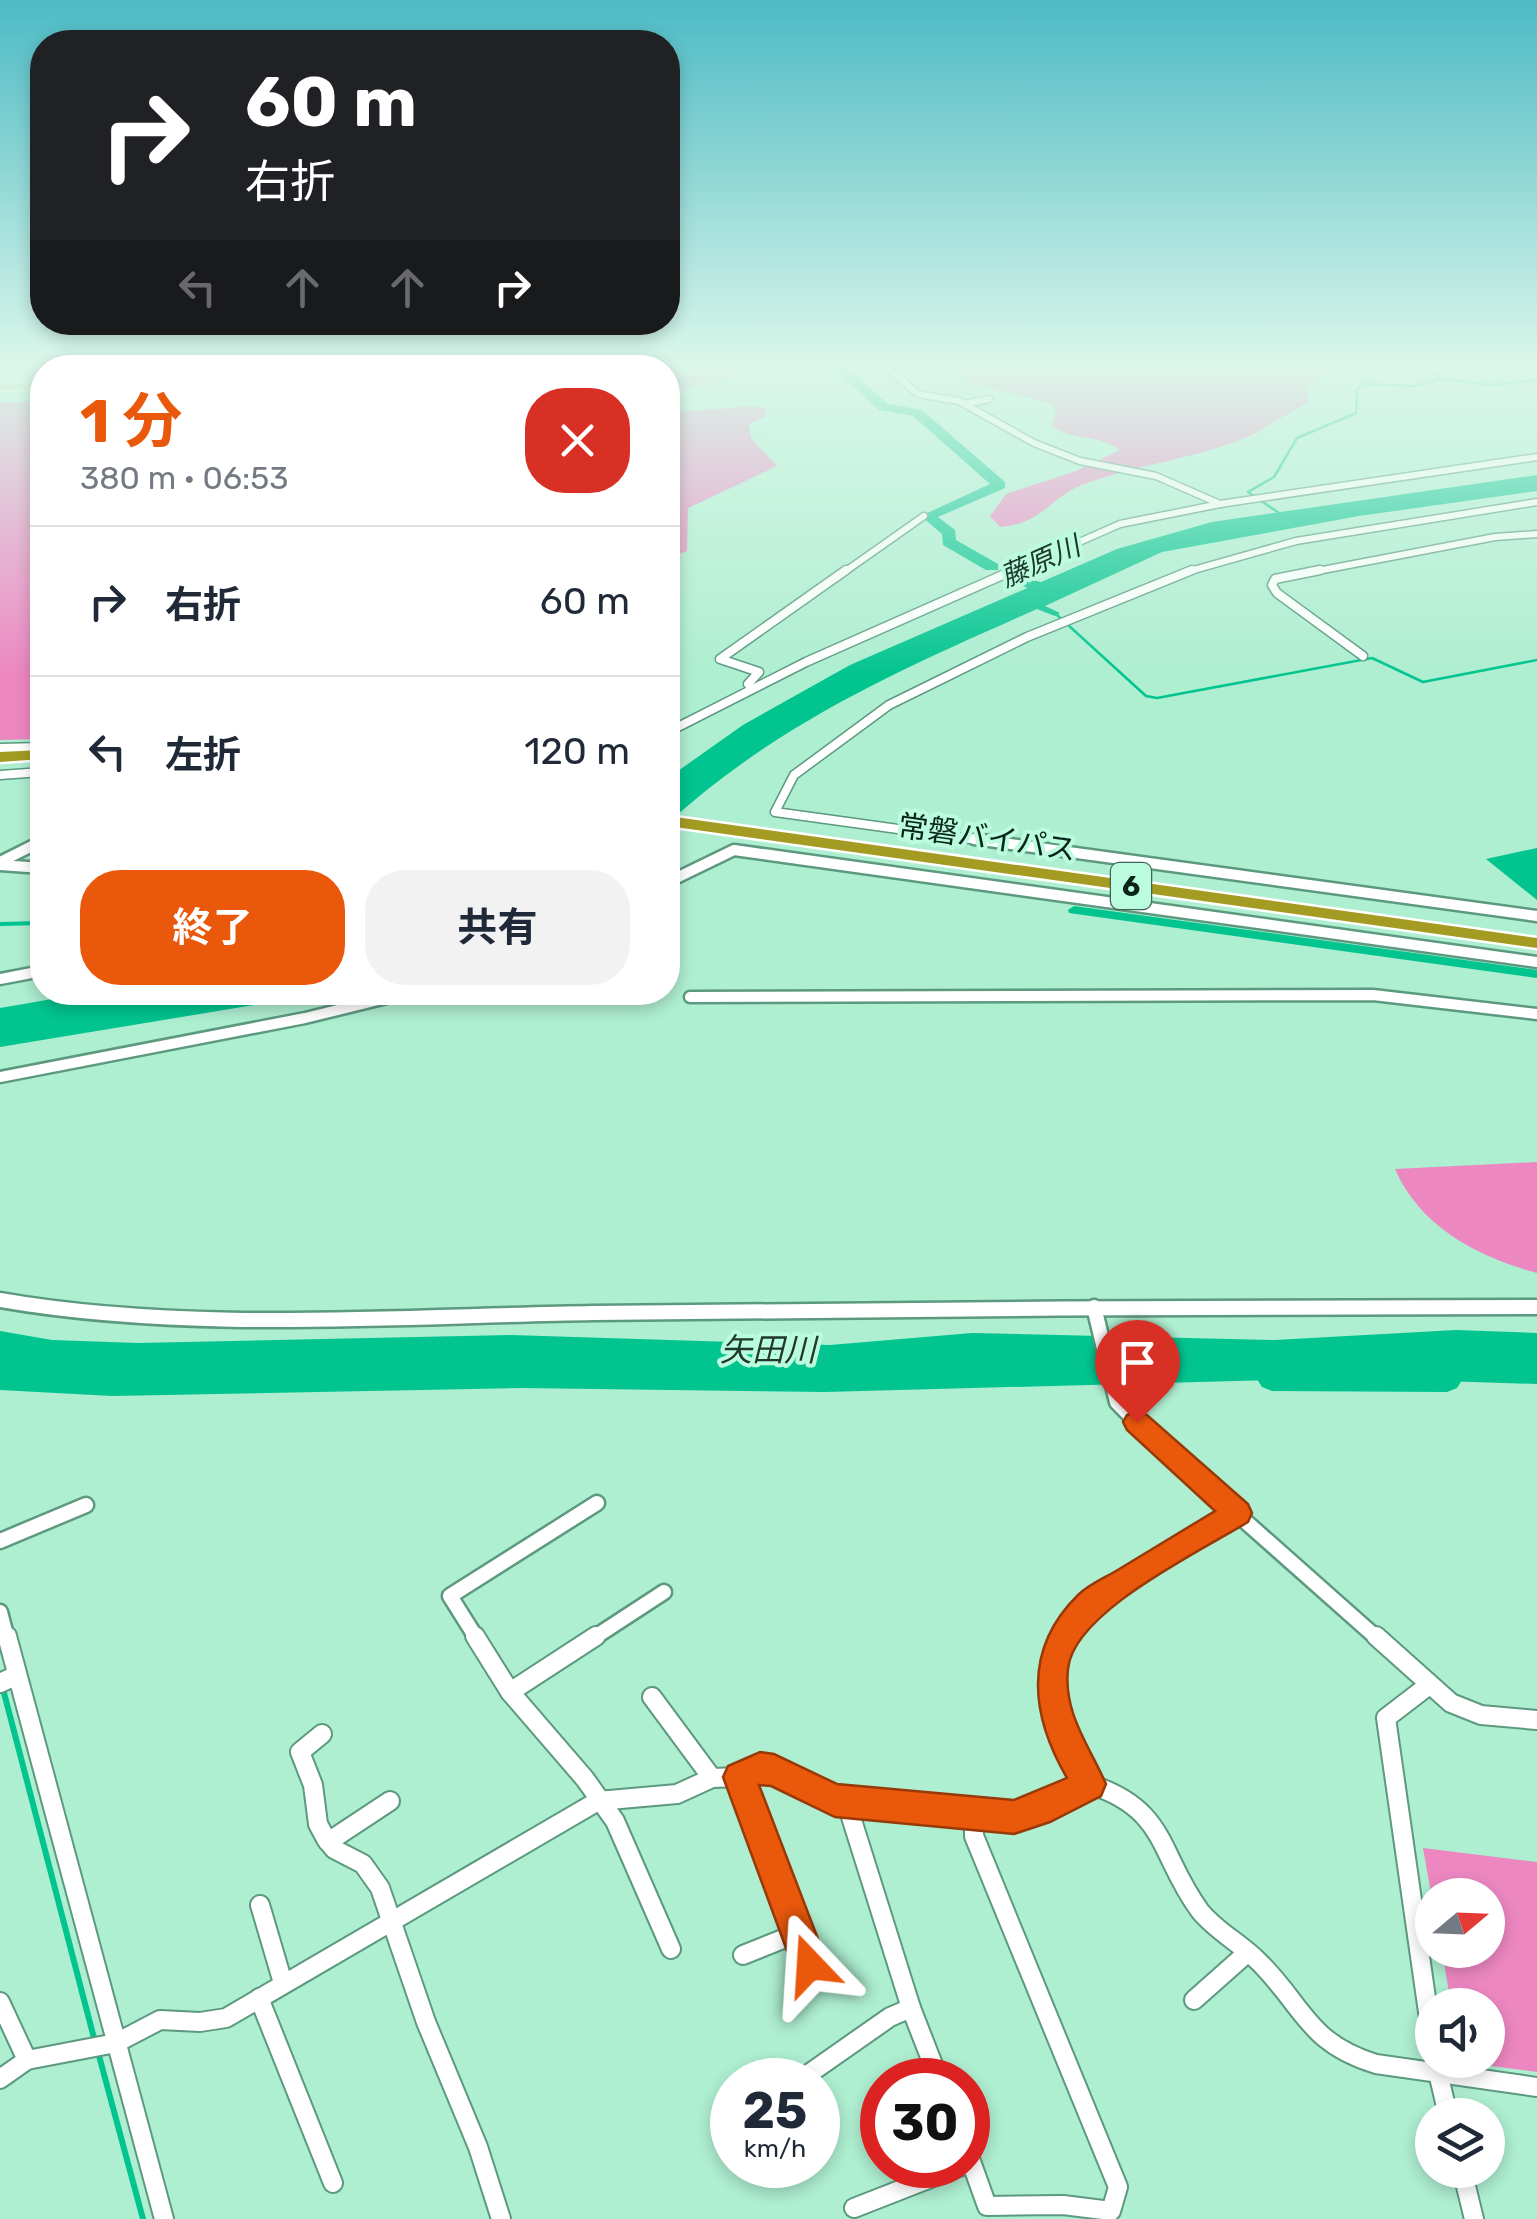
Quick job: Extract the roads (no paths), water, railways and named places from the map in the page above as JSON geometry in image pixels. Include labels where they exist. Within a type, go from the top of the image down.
[{"type":"highway","points":[[0,761],[30,757]]},
{"type":"highway","points":[[0,761],[30,762]]},
{"type":"highway","name":"常磐バイパス","points":[[680,815],[729,825],[1537,943]]},
{"type":"highway","name":"常磐バイパス","points":[[680,822],[729,825],[1537,932]]},
{"type":"street","points":[[1118,468],[1156,476],[1220,504]]},
{"type":"street","points":[[680,726],[1120,524],[1220,504],[1466,468]]},
{"type":"street","points":[[1537,502],[1296,541],[1172,576],[1027,637],[890,705],[794,775],[775,812],[1537,916]]},
{"type":"street","points":[[738,696],[736,691],[756,678],[758,672],[720,659],[924,516]]},
{"type":"street","points":[[1363,656],[1277,593],[1272,585],[1275,579],[1495,537],[1537,534]]},
{"type":"street","points":[[0,748],[30,747]]},
{"type":"street","points":[[0,775],[30,773]]},
{"type":"street","points":[[0,864],[30,848]]},
{"type":"street","points":[[680,876],[734,850],[1537,962]]},
{"type":"street","points":[[0,864],[30,867]]},
{"type":"street","points":[[0,980],[30,974]]},
{"type":"street","points":[[690,996],[1373,995],[1537,1014]]},
{"type":"street","points":[[0,1076],[356,1005]]},
{"type":"street","points":[[0,1300],[46,1308],[224,1318],[1537,1308]]},
{"type":"street","points":[[1095,1309],[1117,1402],[1157,1443],[1452,1703],[1481,1715],[1537,1720]]},
{"type":"street","points":[[596,1503],[450,1596],[510,1692],[585,1779],[614,1820],[653,1901],[671,1950]]},
{"type":"street","points":[[0,1541],[86,1506]]},
{"type":"street","points":[[1089,1784],[1064,1742],[1054,1696],[1052,1667],[1068,1630],[1090,1603],[1237,1513]]},
{"type":"street","points":[[510,1692],[664,1592]]},
{"type":"street","points":[[0,1612],[9,1679],[164,2219]]},
{"type":"street","points":[[1425,1988],[1386,1718],[1429,1685]]},
{"type":"street","points":[[652,1697],[712,1778]]},
{"type":"street","points":[[322,1734],[300,1752],[313,1786],[318,1824],[328,1842],[372,1874],[426,2022],[478,2147],[501,2219]]},
{"type":"street","points":[[0,2079],[28,2060],[116,2043],[160,2020],[200,2022],[226,2018],[389,1919],[598,1801],[676,1794],[712,1778],[740,1777],[760,1768],[774,1770],[835,1800],[974,1815],[1014,1817],[1038,1810],[1089,1784],[1115,1790],[1139,1806],[1196,1905],[1228,1941],[1247,1952],[1276,1980],[1314,2031],[1339,2051],[1364,2060],[1415,2065]]},
{"type":"street","points":[[740,1777],[810,1965]]},
{"type":"street","points":[[328,1842],[390,1801]]},
{"type":"street","points":[[846,1801],[930,2058]]},
{"type":"street","points":[[974,1815],[974,1836],[1118,2187],[1111,2211],[1063,2204],[987,2206],[979,2188]]},
{"type":"street","points":[[260,1905],[283,1983]]},
{"type":"street","points":[[743,1955],[798,1933]]},
{"type":"street","points":[[1194,2000],[1247,1952]]},
{"type":"street","points":[[259,1998],[333,2184]]},
{"type":"street","points":[[0,2002],[28,2060]]},
{"type":"street","points":[[831,2058],[890,2017],[911,2008]]},
{"type":"street","points":[[1492,2078],[1537,2087]]},
{"type":"street","points":[[854,2208],[903,2188]]},
{"type":"street","points":[[1466,2188],[1474,2219]]},
{"type":"water","points":[[1537,475],[1537,491],[1359,516],[1162,552],[1045,606],[1060,613],[1055,616],[1037,609],[843,701],[754,755],[680,813],[680,770],[743,725],[850,665],[1117,549],[1212,522]]},
{"type":"water","points":[[1537,848],[1537,900],[1486,859]]},
{"type":"water","points":[[30,1003],[254,1005],[0,1047],[0,1008]]},
{"type":"water","points":[[1456,1330],[1537,1333],[1537,1384],[1350,1378],[825,1392],[522,1388],[112,1396],[0,1390],[0,1331],[52,1340],[138,1343],[511,1335],[830,1345],[972,1333],[1275,1340]]},
{"type":"waterway","name":"藤原川","points":[[980,468],[1000,485],[928,516],[950,533],[948,542],[992,567]]},
{"type":"waterway","points":[[1280,468],[1274,477],[1248,492],[1282,515]]},
{"type":"waterway","name":"藤原川","points":[[1009,576],[1045,589]]},
{"type":"waterway","points":[[1056,614],[1146,696],[1157,698],[1372,658],[1423,682],[1537,660]]},
{"type":"waterway","points":[[1074,910],[1537,974]]},
{"type":"waterway","points":[[0,924],[30,923]]},
{"type":"waterway","name":"矢田川","points":[[1272,1379],[1447,1380]]},
{"type":"waterway","points":[[3,1689],[95,2042]]},
{"type":"waterway","points":[[98,2052],[143,2219]]}]
